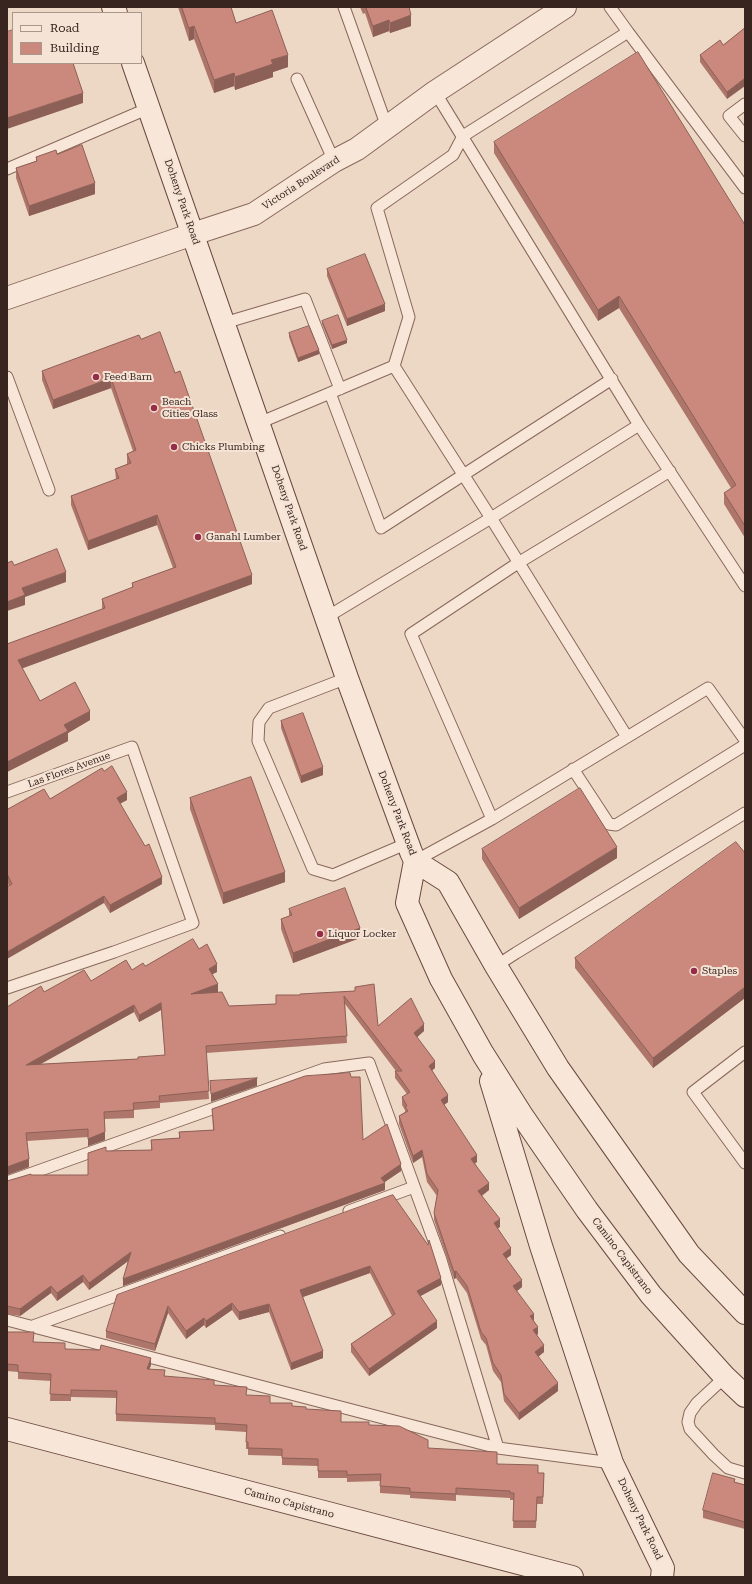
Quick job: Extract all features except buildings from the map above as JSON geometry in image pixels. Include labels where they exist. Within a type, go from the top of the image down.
[{"type":"main road","name":"Victoria Boulevard","points":[[7,298],[254,214],[334,162],[357,149],[435,92],[565,7]]},
{"type":"main road","name":"Doheny Park Road","points":[[133,64],[347,678],[412,852],[407,903],[441,979],[483,1054],[514,1103]]},
{"type":"main road","name":"Doheny Park Road","points":[[412,852],[448,882],[496,966],[558,1068],[689,1254],[745,1313]]},
{"type":"main road","name":"Doheny Park Road","points":[[483,1054],[541,1246],[612,1463],[663,1568],[662,1577]]},
{"type":"main road","name":"Camino Capistrano","points":[[514,1103],[587,1210],[651,1295],[725,1377],[745,1396]]},
{"type":"main road","name":"Camino Capistrano","points":[[7,1429],[572,1577]]},
{"type":"lane","points":[[344,7],[387,127]]},
{"type":"lane","points":[[610,7],[745,188]]},
{"type":"lane","points":[[626,737],[394,366],[409,317],[377,208],[453,155],[463,136],[628,32]]},
{"type":"lane","points":[[297,79],[334,162]]},
{"type":"lane","points":[[435,92],[639,425],[745,586]]},
{"type":"lane","points":[[745,104],[729,116],[745,136]]},
{"type":"lane","points":[[7,169],[149,108]]},
{"type":"lane","points":[[224,323],[305,299],[381,528],[612,379]]},
{"type":"lane","points":[[259,423],[394,366]]},
{"type":"lane","points":[[7,377],[49,490]]},
{"type":"lane","points":[[327,617],[639,425]]},
{"type":"lane","points":[[492,819],[411,634],[518,563],[670,471]]},
{"type":"lane","points":[[347,678],[269,708],[258,722],[258,741],[314,869],[333,875],[412,852],[492,819],[708,688],[745,740]]},
{"type":"lane","points":[[573,769],[609,824],[616,825],[745,745]]},
{"type":"lane","name":"Las Flores Avenue","points":[[7,792],[132,747],[193,923],[114,952],[7,988]]},
{"type":"lane","points":[[496,966],[516,952],[745,812]]},
{"type":"lane","points":[[745,1052],[693,1092],[745,1163]]},
{"type":"lane","points":[[7,1182],[324,1069],[369,1063],[441,1260],[498,1448]]},
{"type":"lane","points":[[337,1215],[414,1187]]},
{"type":"lane","points":[[32,1326],[293,1231]]},
{"type":"lane","points":[[7,1320],[498,1448],[612,1463]]},
{"type":"lane","points":[[725,1377],[697,1404],[690,1413],[688,1422],[690,1428],[728,1468],[745,1473]]},
{"type":"place","name":"Feed Barn","points":[[96,377]]},
{"type":"place","name":"Beach Cities Glass","points":[[154,408]]},
{"type":"place","name":"Chicks Plumbing","points":[[174,447]]},
{"type":"place","name":"Ganahl Lumber","points":[[198,537]]},
{"type":"place","name":"Liquor Locker","points":[[320,934]]},
{"type":"place","name":"Staples","points":[[694,971]]}]
